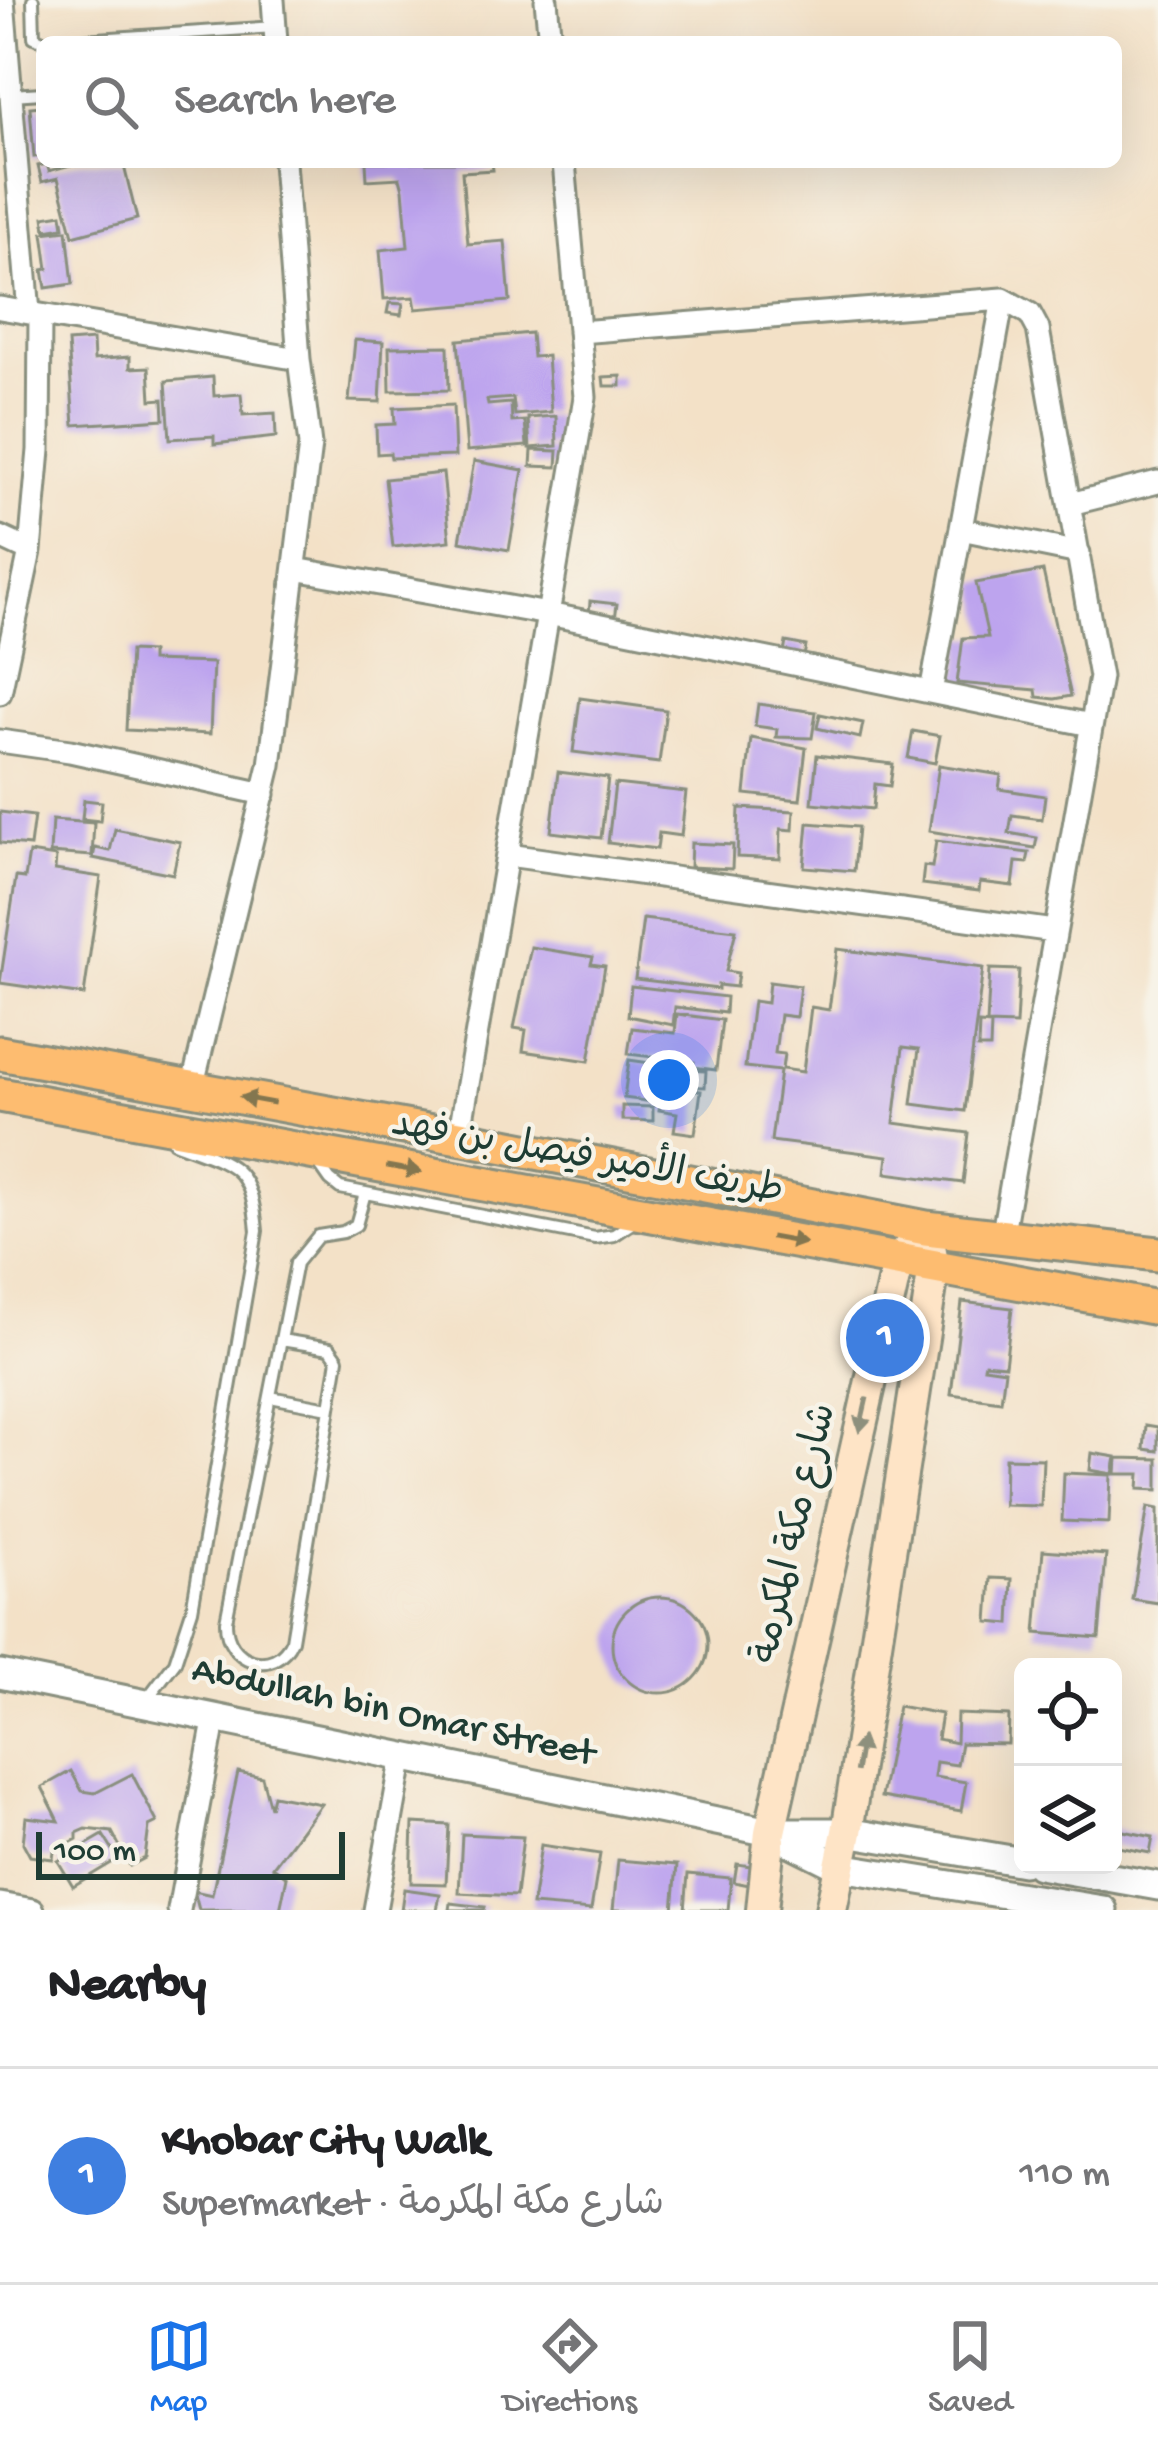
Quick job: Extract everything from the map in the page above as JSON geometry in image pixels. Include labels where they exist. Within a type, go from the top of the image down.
[{"type":"main road","name":"طريف الأمير فيصل بن فهد","points":[[0,1053],[926,1228],[1158,1254]]},
{"type":"main road","name":"طريف الأمير فيصل بن فهد","points":[[0,1095],[1158,1308]]},
{"type":"main road","name":"شارع مكة المكرمة","points":[[762,1910],[770,1832],[898,1260],[926,1228]]},
{"type":"main road","points":[[831,1910],[934,1267],[926,1228]]},
{"type":"street","points":[[0,693],[29,551],[39,451],[34,314],[8,95],[3,0]]},
{"type":"street","points":[[273,0],[275,34]]},
{"type":"street","points":[[546,0],[549,36]]},
{"type":"street","points":[[192,1088],[264,794],[310,445],[298,359],[284,168]]},
{"type":"street","points":[[459,1137],[585,397],[565,168]]},
{"type":"street","points":[[579,332],[1004,298],[1030,314],[1038,328],[1100,677],[1002,1238]]},
{"type":"street","points":[[931,692],[1004,298]]},
{"type":"street","points":[[0,308],[298,359]]},
{"type":"street","points":[[1070,504],[1158,482]]},
{"type":"street","points":[[961,529],[1079,553]]},
{"type":"street","points":[[0,537],[29,551]]},
{"type":"street","points":[[295,569],[548,614],[1091,724]]},
{"type":"street","points":[[0,741],[70,751],[264,794]]},
{"type":"street","points":[[508,855],[1054,931]]},
{"type":"street","name":"Abdullah bin Omar Street","points":[[0,1674],[770,1832],[847,1832],[1014,1860]]},
{"type":"street","points":[[179,1910],[215,1716]]},
{"type":"street","points":[[375,1910],[404,1755]]},
{"type":"street","name":"Abdullah bin Omar Street","points":[[770,1832],[840,1867],[1012,1903],[1103,1910]]},
{"type":"street","points":[[1090,1874],[1158,1886]]},
{"type":"street","points":[[0,1904],[34,1910]]},
{"type":"lane","points":[[33,0],[36,38]]},
{"type":"lane","points":[[218,36],[275,34]]},
{"type":"lane","points":[[8,95],[36,93]]},
{"type":"lane","points":[[106,1114],[238,1168],[250,1189],[257,1231],[192,1610],[175,1662],[144,1702]]},
{"type":"lane","points":[[311,1152],[340,1188],[595,1238],[614,1235],[646,1214]]},
{"type":"lane","points":[[281,1340],[330,1348],[336,1354],[292,1640],[287,1652],[268,1662],[243,1658],[229,1644],[226,1621],[296,1263],[318,1236],[356,1225],[365,1193]]},
{"type":"lane","points":[[270,1397],[328,1408]]},
{"type":"building","points":[[36,106],[34,157],[30,107]]},
{"type":"building","points":[[38,168],[124,168],[137,219],[73,236],[58,178],[42,182]]},
{"type":"building","points":[[366,168],[493,168],[462,172],[468,244],[505,241],[510,301],[416,309],[414,297],[384,299],[380,250],[408,247],[403,189],[400,178],[367,180]]},
{"type":"building","points":[[62,214],[64,227],[46,230],[44,217]]},
{"type":"building","points":[[67,230],[73,284],[46,288],[43,233]]},
{"type":"building","points":[[389,303],[403,304],[401,315],[387,313]]},
{"type":"building","points":[[531,333],[533,357],[547,356],[551,412],[515,415],[513,398],[487,400],[488,405],[511,403],[512,422],[525,421],[527,446],[467,451],[458,340]]},
{"type":"building","points":[[93,340],[94,360],[130,357],[130,368],[149,367],[151,400],[163,399],[164,419],[74,425],[68,342]]},
{"type":"building","points":[[355,340],[383,342],[380,402],[349,401]]},
{"type":"building","points":[[448,346],[449,390],[390,391],[389,347]]},
{"type":"building","points":[[621,376],[621,386],[604,386],[603,377]]},
{"type":"building","points":[[213,377],[214,396],[241,394],[243,415],[275,413],[276,437],[214,444],[214,436],[170,439],[166,381]]},
{"type":"building","points":[[453,405],[455,456],[391,458],[390,453],[377,454],[376,425],[395,424],[394,408]]},
{"type":"building","points":[[556,416],[557,446],[530,448],[528,418]]},
{"type":"building","points":[[532,450],[558,451],[557,467],[531,466]]},
{"type":"building","points":[[474,461],[523,470],[509,550],[460,541]]},
{"type":"building","points":[[443,473],[450,541],[393,547],[385,479]]},
{"type":"building","points":[[1043,571],[1071,696],[1037,697],[1036,690],[957,683],[963,638],[988,637],[976,583]]},
{"type":"building","points":[[590,601],[617,604],[615,619],[589,616]]},
{"type":"building","points":[[786,642],[806,646],[803,661],[783,658]]},
{"type":"building","points":[[130,651],[151,652],[151,661],[213,663],[210,734],[126,730]]},
{"type":"building","points":[[580,698],[666,710],[659,763],[573,752]]},
{"type":"building","points":[[758,704],[816,712],[812,738],[776,737],[777,729],[755,726]]},
{"type":"building","points":[[820,714],[863,723],[860,738],[817,728]]},
{"type":"building","points":[[913,731],[940,736],[935,763],[908,758]]},
{"type":"building","points":[[751,738],[806,748],[800,800],[745,794]]},
{"type":"building","points":[[817,755],[893,764],[890,786],[875,784],[873,809],[812,803]]},
{"type":"building","points":[[939,765],[1001,775],[999,789],[1045,796],[1042,819],[1012,815],[1009,833],[1037,838],[1035,848],[929,831]]},
{"type":"building","points":[[558,772],[608,778],[601,838],[551,832]]},
{"type":"building","points":[[615,784],[686,792],[681,836],[659,833],[657,849],[608,843]]},
{"type":"building","points":[[84,800],[102,802],[100,821],[82,819]]},
{"type":"building","points":[[739,808],[794,811],[793,830],[781,829],[780,859],[737,857]]},
{"type":"building","points":[[0,812],[34,816],[30,846],[0,843]]},
{"type":"building","points":[[52,820],[94,823],[92,856],[50,853]]},
{"type":"building","points":[[808,823],[858,827],[854,871],[804,867]]},
{"type":"building","points":[[115,829],[180,842],[173,874],[93,858],[95,848],[110,851]]},
{"type":"building","points":[[936,841],[1029,853],[1027,863],[1016,862],[1013,886],[980,882],[979,891],[922,884],[924,866],[932,867]]},
{"type":"building","points":[[691,843],[733,845],[732,869],[690,867]]},
{"type":"building","points":[[29,853],[56,857],[55,870],[101,877],[84,995],[0,983],[16,877],[25,878]]},
{"type":"building","points":[[643,919],[736,930],[726,971],[738,973],[736,987],[635,979]]},
{"type":"building","points":[[531,947],[593,957],[591,964],[605,966],[589,1061],[523,1051],[526,1030],[514,1028]]},
{"type":"building","points":[[837,949],[983,968],[965,1111],[912,1104],[919,1049],[903,1047],[894,1123],[969,1133],[963,1183],[886,1173],[888,1156],[771,1141],[780,1071],[745,1067],[753,1001],[767,1003],[769,982],[800,986],[796,1017],[780,1015],[775,1053],[784,1054],[782,1069],[803,1072],[811,1007],[829,1010]]},
{"type":"building","points":[[990,969],[1019,970],[1016,1025],[987,1024]]},
{"type":"building","points":[[631,986],[726,997],[725,1013],[675,1007],[673,1025],[628,1016]]},
{"type":"building","points":[[677,1014],[722,1020],[716,1070],[693,1067],[694,1062],[628,1054],[632,1028],[675,1033]]},
{"type":"building","points":[[979,1024],[991,1025],[990,1048],[978,1048]]},
{"type":"building","points":[[629,1060],[678,1067],[677,1076],[653,1072],[652,1084],[701,1091],[695,1134],[674,1131],[677,1113],[659,1110],[660,1103],[624,1098]]},
{"type":"building","points":[[683,1070],[706,1071],[705,1087],[682,1086]]},
{"type":"building","points":[[622,1106],[653,1107],[653,1121],[622,1120]]},
{"type":"building","points":[[962,1302],[1012,1308],[1005,1365],[985,1363],[984,1367],[1005,1370],[1001,1401],[951,1394]]},
{"type":"building","points":[[1146,1425],[1158,1427],[1158,1451],[1144,1449]]},
{"type":"building","points":[[1092,1453],[1116,1457],[1113,1474],[1090,1470]]},
{"type":"building","points":[[1005,1458],[1043,1459],[1041,1506],[1004,1505]]},
{"type":"building","points":[[1117,1458],[1158,1459],[1158,1490],[1139,1489],[1140,1474],[1116,1474]]},
{"type":"building","points":[[1064,1473],[1111,1475],[1109,1523],[1062,1521]]},
{"type":"building","points":[[1148,1507],[1158,1509],[1158,1603],[1132,1599]]},
{"type":"building","points":[[1043,1550],[1106,1555],[1099,1638],[1036,1633]]},
{"type":"building","points":[[991,1578],[1012,1579],[1010,1624],[988,1622]]},
{"type":"building","points":[[660,1597],[694,1611],[708,1645],[694,1679],[660,1693],[626,1679],[612,1645],[626,1611]]},
{"type":"building","points":[[898,1706],[941,1714],[937,1739],[956,1743],[957,1714],[1009,1716],[1008,1744],[961,1743],[957,1765],[936,1762],[934,1777],[966,1782],[961,1811],[881,1797]]},
{"type":"building","points":[[71,1771],[82,1791],[95,1793],[132,1774],[157,1822],[149,1826],[145,1858],[130,1866],[112,1832],[86,1829],[54,1851],[53,1859],[30,1856],[23,1843],[26,1817],[59,1821],[42,1787]]},
{"type":"building","points":[[238,1772],[262,1777],[270,1808],[273,1795],[321,1804],[273,1867],[287,1877],[280,1910],[199,1910],[194,1891],[212,1895]]},
{"type":"building","points":[[413,1823],[449,1825],[446,1884],[411,1883]]},
{"type":"building","points":[[1122,1831],[1153,1837],[1150,1853],[1122,1848]]},
{"type":"building","points":[[462,1834],[523,1837],[516,1896],[459,1893]]},
{"type":"building","points":[[103,1835],[118,1859],[73,1886],[58,1861]]},
{"type":"building","points":[[541,1845],[600,1854],[591,1910],[532,1905]]},
{"type":"building","points":[[618,1860],[677,1865],[673,1910],[613,1910]]},
{"type":"building","points":[[737,1864],[751,1866],[749,1885],[734,1882]]},
{"type":"building","points":[[688,1874],[731,1878],[728,1910],[685,1910]]},
{"type":"building","points":[[404,1889],[440,1894],[437,1910],[401,1910]]},
{"type":"building","points":[[451,1903],[485,1907],[450,1910]]},
{"type":"place","name":"Khobar City Walk","points":[[885,1338]]}]
